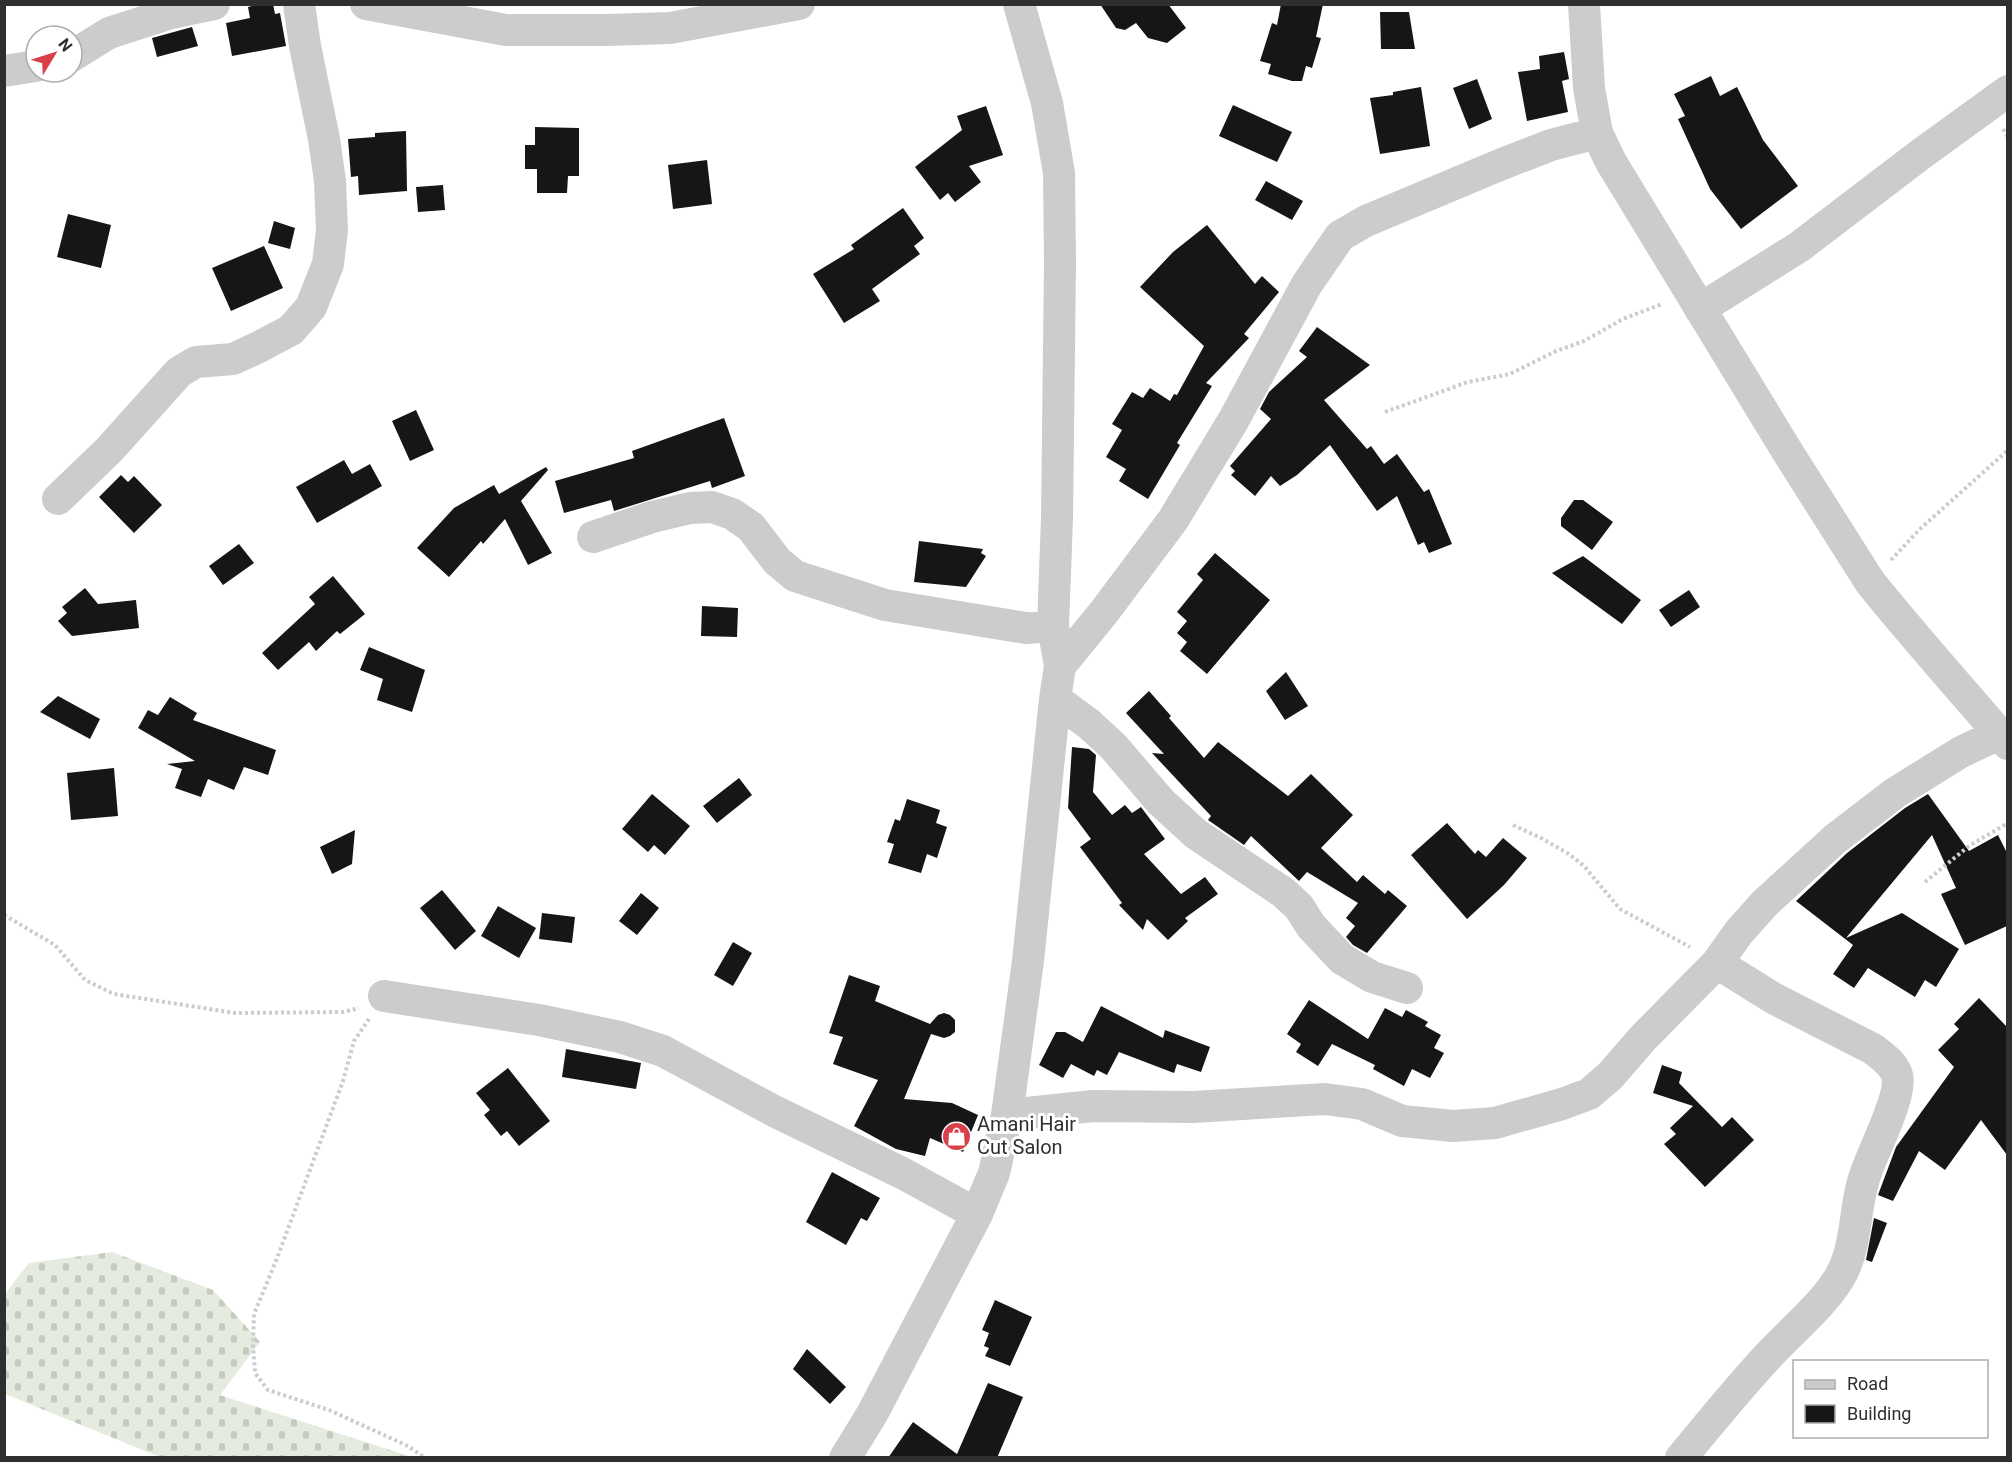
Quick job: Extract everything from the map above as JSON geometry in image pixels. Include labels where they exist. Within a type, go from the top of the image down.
[{"type":"street","points":[[84,49],[109,33],[171,13],[214,4]]},
{"type":"street","points":[[58,499],[109,450],[179,372],[196,362],[233,359],[261,346],[291,330],[311,307],[327,264],[332,230],[330,181],[299,4]]},
{"type":"street","points":[[366,4],[507,30],[606,30],[670,28],[799,4]]},
{"type":"street","points":[[846,1458],[872,1414],[977,1214],[994,1173],[1007,1115],[1028,961],[1060,666],[1053,626],[1057,519],[1060,263],[1059,173],[1047,103],[1019,4]]},
{"type":"street","points":[[1007,1115],[1093,1106],[1193,1107],[1277,1100],[1324,1099],[1362,1104],[1402,1121],[1453,1126],[1495,1123],[1563,1104],[1589,1094],[1610,1076],[1718,960],[1765,903],[1835,839],[1895,793],[1961,752],[2003,739],[1869,582],[1634,201],[1597,133],[1589,88],[1584,4]]},
{"type":"street","points":[[4,71],[24,68]]},
{"type":"street","points":[[1696,303],[1799,247],[2007,91]]},
{"type":"street","points":[[1060,666],[1173,520],[1233,421],[1307,284],[1340,236],[1366,221],[1503,164],[1551,145],[1597,133]]},
{"type":"street","points":[[593,537],[652,517],[690,508],[712,507],[732,514],[751,527],[777,561],[795,576],[885,605],[1026,628],[1053,626]]},
{"type":"street","points":[[1055,699],[1089,723],[1113,746],[1161,802],[1196,834],[1284,893],[1299,907],[1311,926],[1342,959],[1372,977],[1407,988]]},
{"type":"street","points":[[1681,1458],[1770,1354],[1804,1319],[1843,1271],[1857,1218],[1859,1191],[1897,1094],[1898,1076],[1888,1060],[1880,1054],[1773,998],[1718,960]]},
{"type":"street","points":[[384,996],[539,1020],[621,1037],[663,1051],[774,1111],[904,1174],[977,1214]]},
{"type":"path","points":[[1385,412],[1468,382],[1510,374],[1640,312],[1696,303]]},
{"type":"path","points":[[1869,582],[1922,528],[2007,450]]},
{"type":"path","points":[[1925,882],[1969,846],[2007,823]]},
{"type":"path","points":[[1513,825],[1569,854],[1584,866],[1620,909],[1718,960]]},
{"type":"path","points":[[4,915],[56,945],[85,980],[114,994],[235,1013],[273,1014],[343,1012],[360,1008],[384,996]]},
{"type":"path","points":[[384,996],[354,1041],[339,1091],[254,1314],[255,1373],[268,1390],[329,1410],[408,1446],[425,1458]]},
{"type":"green space","points":[[112,1252],[213,1290],[260,1342],[220,1395],[412,1457],[160,1457],[5,1394],[5,1294],[29,1263]]},
{"type":"building","points":[[273,4],[275,14],[280,13],[286,46],[232,56],[226,23],[250,18],[248,7]]},
{"type":"building","points":[[1100,4],[1168,4],[1186,28],[1167,43],[1148,38],[1136,23],[1125,30],[1116,28]]},
{"type":"building","points":[[1281,4],[1323,4],[1316,37],[1321,38],[1312,68],[1306,66],[1302,81],[1292,81],[1268,74],[1271,64],[1260,61],[1272,23],[1277,25]]},
{"type":"building","points":[[1380,12],[1409,12],[1415,49],[1381,49]]},
{"type":"building","points":[[192,27],[198,46],[157,57],[152,38]]},
{"type":"building","points":[[1564,52],[1569,79],[1562,81],[1568,112],[1527,121],[1518,72],[1540,69],[1539,56]]},
{"type":"building","points":[[1711,76],[1720,96],[1737,87],[1763,140],[1798,186],[1741,229],[1710,189],[1678,119],[1685,116],[1674,94]]},
{"type":"building","points":[[1477,79],[1492,119],[1469,129],[1453,88]]},
{"type":"building","points":[[1421,87],[1430,146],[1380,154],[1370,98],[1393,95],[1393,92]]},
{"type":"building","points":[[1233,105],[1292,132],[1277,162],[1219,136]]},
{"type":"building","points":[[986,106],[1003,155],[969,166],[981,182],[955,202],[948,193],[940,200],[915,167],[962,130],[957,116]]},
{"type":"building","points":[[535,127],[579,128],[579,176],[568,176],[567,193],[537,193],[537,169],[525,169],[525,145],[535,145]]},
{"type":"building","points":[[406,131],[407,191],[359,195],[358,176],[351,177],[348,139],[375,137],[375,133]]},
{"type":"building","points":[[707,160],[712,204],[673,209],[668,165]]},
{"type":"building","points":[[1266,181],[1303,201],[1292,220],[1255,200]]},
{"type":"building","points":[[443,185],[445,210],[418,212],[416,187]]},
{"type":"building","points":[[903,208],[924,238],[914,246],[920,254],[872,289],[880,301],[844,323],[813,274],[854,249],[851,245]]},
{"type":"building","points":[[68,214],[111,225],[101,268],[57,257]]},
{"type":"building","points":[[274,221],[295,228],[290,249],[268,243]]},
{"type":"building","points":[[1207,225],[1255,284],[1262,276],[1279,292],[1244,334],[1249,338],[1206,383],[1212,386],[1177,443],[1180,445],[1148,499],[1119,481],[1126,469],[1106,457],[1122,430],[1112,424],[1132,392],[1143,398],[1150,388],[1170,401],[1174,394],[1177,395],[1204,346],[1140,287],[1173,252]]},
{"type":"building","points":[[264,246],[283,288],[231,311],[212,268]]},
{"type":"building","points":[[1317,327],[1370,365],[1324,400],[1367,449],[1371,446],[1384,464],[1397,454],[1424,492],[1429,489],[1452,544],[1429,553],[1424,542],[1418,545],[1397,496],[1377,511],[1330,445],[1297,475],[1280,486],[1271,476],[1255,496],[1231,475],[1235,471],[1230,466],[1271,419],[1260,409],[1269,392],[1307,357],[1299,351]]},
{"type":"building","points":[[416,410],[434,450],[410,461],[392,421]]},
{"type":"building","points":[[724,418],[745,476],[712,488],[710,481],[614,511],[611,500],[564,513],[555,481],[634,458],[632,451]]},
{"type":"building","points":[[344,460],[352,474],[370,464],[382,486],[317,523],[296,487]]},
{"type":"building","points":[[546,467],[548,470],[521,501],[552,553],[528,565],[505,519],[483,544],[481,541],[449,577],[417,548],[454,508],[494,485],[499,494]]},
{"type":"building","points":[[121,475],[128,482],[134,476],[162,505],[134,533],[99,497]]},
{"type":"building","points":[[1574,500],[1583,500],[1613,522],[1592,550],[1561,526],[1561,518]]},
{"type":"building","points":[[919,541],[983,549],[981,553],[986,556],[966,587],[914,582]]},
{"type":"building","points":[[239,544],[254,563],[223,585],[209,566]]},
{"type":"building","points":[[1215,553],[1270,600],[1207,674],[1180,651],[1187,642],[1177,633],[1187,621],[1177,612],[1203,580],[1197,574]]},
{"type":"building","points":[[1583,556],[1641,600],[1622,624],[1552,573]]},
{"type":"building","points":[[333,576],[365,614],[340,634],[337,631],[316,651],[309,642],[278,670],[262,653],[315,604],[309,597]]},
{"type":"building","points":[[85,588],[98,604],[136,600],[139,628],[72,636],[58,621],[67,613],[62,607]]},
{"type":"building","points":[[1689,590],[1700,607],[1671,627],[1659,610]]},
{"type":"building","points":[[702,606],[738,608],[737,637],[701,636]]},
{"type":"building","points":[[369,647],[425,670],[412,712],[377,700],[383,679],[360,670]]},
{"type":"building","points":[[1286,672],[1308,706],[1285,720],[1266,691]]},
{"type":"building","points":[[1149,691],[1204,758],[1218,742],[1288,796],[1311,774],[1353,815],[1321,848],[1357,882],[1363,875],[1385,894],[1388,890],[1407,906],[1367,953],[1353,945],[1346,937],[1355,926],[1346,918],[1358,903],[1307,872],[1299,881],[1251,836],[1244,845],[1208,820],[1211,816],[1152,753],[1164,754],[1126,713]]},
{"type":"building","points":[[58,696],[100,719],[90,739],[40,712]]},
{"type":"building","points":[[170,697],[197,713],[193,720],[276,750],[268,775],[244,767],[234,790],[208,779],[201,797],[175,788],[182,769],[167,764],[195,761],[138,728],[148,710],[158,715]]},
{"type":"building","points":[[1072,747],[1089,749],[1096,755],[1093,792],[1112,815],[1125,805],[1132,813],[1141,807],[1165,839],[1144,854],[1181,894],[1205,877],[1218,894],[1185,918],[1188,921],[1168,940],[1147,919],[1143,930],[1119,905],[1122,903],[1080,847],[1091,839],[1068,808]]},
{"type":"building","points":[[114,768],[118,816],[71,820],[67,773]]},
{"type":"building","points":[[739,778],[752,795],[717,823],[703,806]]},
{"type":"building","points":[[652,794],[690,826],[665,855],[654,845],[648,852],[622,829]]},
{"type":"building","points":[[1928,794],[1969,851],[1998,835],[2007,853],[2007,926],[1965,945],[1941,894],[1956,888],[1932,835],[1846,938],[1902,913],[1959,949],[1936,987],[1925,980],[1915,997],[1868,968],[1854,988],[1833,974],[1853,945],[1796,901],[1847,853],[1905,808]]},
{"type":"building","points":[[907,799],[940,810],[936,823],[947,827],[937,858],[927,854],[921,873],[888,863],[894,844],[887,842],[895,819],[900,821]]},
{"type":"building","points":[[1447,823],[1475,854],[1478,850],[1486,857],[1503,838],[1527,858],[1504,885],[1467,919],[1411,855]]},
{"type":"building","points":[[355,830],[352,864],[332,874],[320,847]]},
{"type":"building","points":[[442,890],[476,931],[455,950],[420,908]]},
{"type":"building","points":[[641,893],[659,908],[637,935],[619,921]]},
{"type":"building","points":[[498,906],[536,928],[519,958],[481,936]]},
{"type":"building","points":[[542,913],[575,917],[572,943],[539,939]]},
{"type":"building","points":[[733,942],[752,953],[733,986],[714,975]]},
{"type":"building","points":[[849,975],[880,986],[875,1001],[930,1024],[938,1015],[944,1013],[955,1020],[955,1032],[950,1036],[944,1038],[931,1034],[904,1099],[952,1103],[978,1115],[963,1152],[930,1138],[925,1156],[896,1149],[854,1126],[878,1080],[833,1064],[843,1037],[829,1033]]},
{"type":"building","points":[[1979,998],[2007,1027],[2007,1155],[1981,1120],[1945,1170],[1919,1151],[1893,1201],[1878,1195],[1896,1147],[1954,1067],[1938,1050],[1959,1029],[1954,1024]]},
{"type":"building","points":[[1309,1000],[1368,1039],[1385,1008],[1402,1017],[1406,1010],[1428,1022],[1425,1026],[1441,1035],[1434,1048],[1444,1053],[1430,1078],[1412,1069],[1404,1086],[1373,1069],[1375,1065],[1332,1044],[1318,1066],[1296,1052],[1301,1044],[1287,1034]]},
{"type":"building","points":[[1101,1006],[1163,1038],[1165,1030],[1210,1047],[1201,1072],[1177,1064],[1174,1073],[1119,1052],[1107,1075],[1097,1070],[1094,1076],[1071,1064],[1063,1078],[1039,1065],[1056,1032],[1065,1032],[1083,1042]]},
{"type":"building","points":[[566,1049],[641,1063],[636,1089],[562,1077]]},
{"type":"building","points":[[1662,1065],[1682,1072],[1679,1083],[1722,1127],[1732,1117],[1754,1140],[1705,1187],[1664,1144],[1676,1134],[1670,1128],[1693,1106],[1653,1093]]},
{"type":"building","points":[[508,1068],[550,1121],[519,1146],[507,1131],[501,1136],[484,1115],[490,1110],[476,1093]]},
{"type":"building","points":[[832,1172],[880,1198],[867,1221],[861,1218],[846,1245],[806,1222]]},
{"type":"building","points":[[1874,1218],[1887,1223],[1872,1262],[1866,1260]]},
{"type":"building","points":[[995,1300],[1032,1317],[1010,1366],[985,1356],[989,1348],[984,1346],[989,1333],[982,1330]]},
{"type":"building","points":[[807,1349],[846,1387],[830,1404],[793,1369]]},
{"type":"building","points":[[988,1383],[1023,1397],[997,1458],[888,1458],[913,1422],[957,1454]]},
{"type":"place","name":"Amani Hair Cut Salon","points":[[956,1136]]}]
